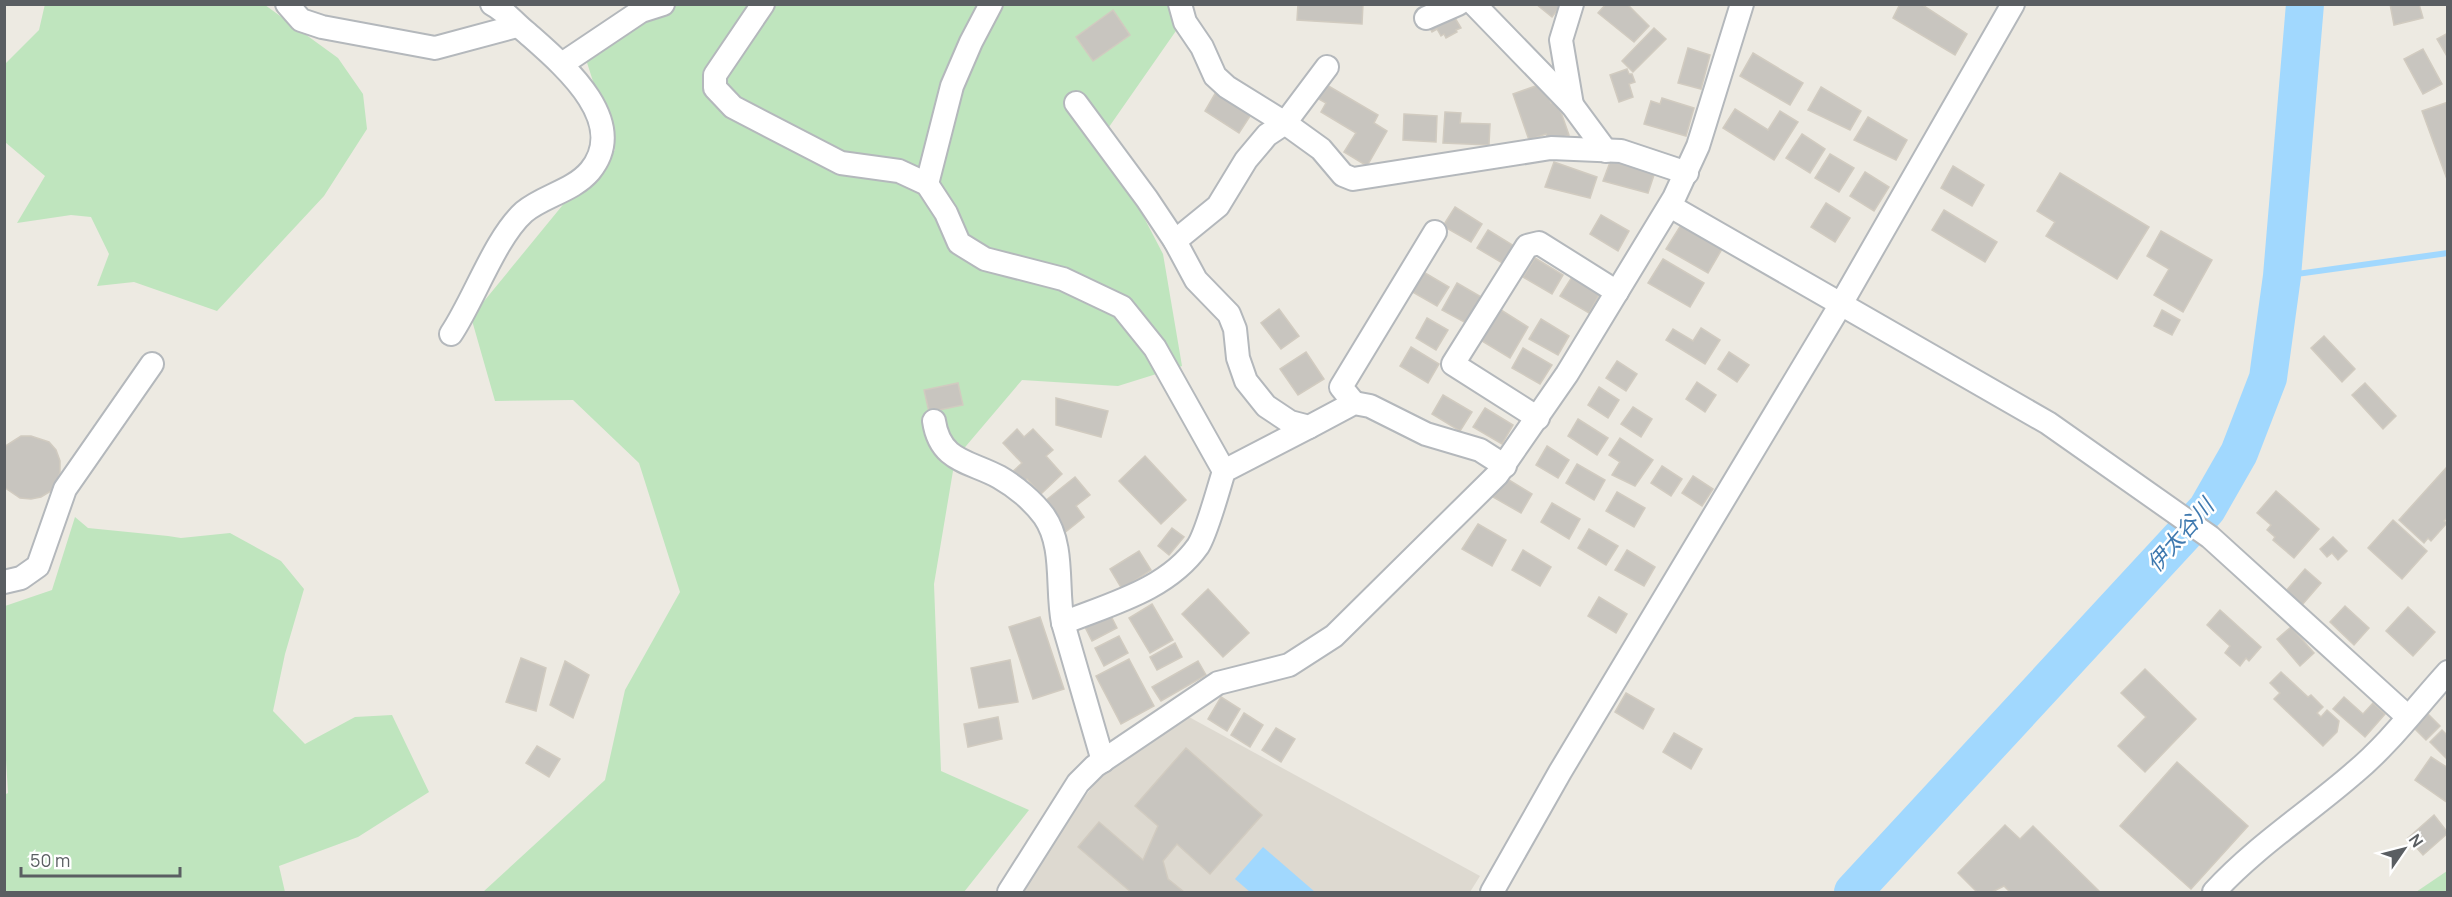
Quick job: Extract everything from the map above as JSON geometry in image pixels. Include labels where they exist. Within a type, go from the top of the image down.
[{"type":"street","points":[[287,4],[301,20],[322,27],[435,48],[518,26]]},
{"type":"street","points":[[451,334],[466,312],[502,241],[524,212],[577,182],[589,172],[599,155],[604,136],[595,109],[562,64],[518,26],[507,11],[492,4]]},
{"type":"street","points":[[562,64],[641,11],[663,4]]},
{"type":"street","points":[[763,4],[715,75],[716,88],[727,101],[733,107],[841,163],[899,171],[927,184],[946,213],[959,243],[985,259],[1063,279],[1122,307],[1155,348],[1224,471]]},
{"type":"street","points":[[927,184],[952,86],[991,4]]},
{"type":"street","points":[[1180,4],[1185,22],[1202,47],[1215,76],[1227,87],[1285,123],[1321,149],[1343,175],[1353,179],[1551,148],[1621,152],[1687,173]]},
{"type":"street","points":[[1426,18],[1458,4]]},
{"type":"street","points":[[1474,4],[1572,105],[1606,151]]},
{"type":"street","points":[[1572,4],[1561,40],[1572,105]]},
{"type":"street","points":[[1009,892],[1078,783],[1103,761],[1218,683],[1289,665],[1334,636],[1497,475],[1538,418],[1670,206],[1698,146],[1742,4]]},
{"type":"street","points":[[1492,892],[1560,772],[1841,304],[2013,4]]},
{"type":"street","points":[[1175,242],[1218,206],[1246,160],[1267,135],[1285,123],[1327,67]]},
{"type":"street","points":[[1076,103],[1147,199],[1196,280],[1229,314],[1235,329],[1238,358],[1246,381],[1266,406],[1290,422],[1309,427]]},
{"type":"street","points":[[1670,206],[2048,423],[2174,510],[2210,537],[2408,717]]},
{"type":"street","points":[[1354,403],[1341,387],[1435,232]]},
{"type":"street","points":[[1538,418],[1453,364],[1527,246],[1539,243],[1617,292]]},
{"type":"street","points":[[4,582],[21,578],[38,566],[65,489],[152,364]]},
{"type":"street","points":[[1063,623],[1147,590],[1176,571],[1199,544],[1224,471],[1354,403],[1370,406],[1426,434],[1480,450],[1504,466]]},
{"type":"street","points":[[934,421],[936,434],[955,459],[999,477],[1026,496],[1045,517],[1057,547],[1059,601],[1063,623],[1103,761]]},
{"type":"street","points":[[2214,892],[2235,870],[2356,772],[2448,672]]},
{"type":"shaded area","points":[[1189,717],[1480,876],[1470,892],[1023,892],[1071,814],[1105,771]]},
{"type":"green space","points":[[45,4],[265,5],[338,58],[363,94],[367,129],[324,196],[217,311],[134,282],[97,286],[109,254],[91,217],[71,215],[17,223],[45,176],[5,142],[5,64],[39,30]]},
{"type":"green space","points":[[671,5],[1194,5],[1102,137],[1163,254],[1182,366],[1118,386],[1022,380],[955,459],[934,584],[941,771],[1029,810],[964,892],[483,892],[605,780],[625,690],[680,592],[639,463],[573,400],[495,401],[471,317],[566,201],[615,150],[582,47]]},
{"type":"green space","points":[[75,517],[88,528],[181,538],[230,533],[281,561],[304,589],[285,654],[273,711],[305,744],[355,717],[392,715],[429,792],[358,837],[279,866],[285,892],[5,892],[4,795],[8,793],[4,727],[5,606],[52,590]]},
{"type":"green space","points":[[2447,871],[2447,892],[2416,892]]},
{"type":"water","points":[[1263,847],[1315,892],[1250,892],[1235,879]]},
{"type":"building","points":[[1298,4],[1363,4],[1362,24],[1297,20]]},
{"type":"building","points":[[1536,4],[1562,4],[1552,17]]},
{"type":"building","points":[[1606,4],[1627,4],[1649,26],[1634,42],[1598,13]]},
{"type":"building","points":[[1900,4],[1921,4],[1967,34],[1955,55],[1893,18]]},
{"type":"building","points":[[2390,4],[2419,4],[2423,18],[2394,25]]},
{"type":"building","points":[[1113,10],[1130,35],[1093,61],[1076,37]]},
{"type":"building","points":[[1452,13],[1461,28],[1456,30],[1457,32],[1446,38],[1444,34],[1441,36],[1437,29],[1432,32],[1429,26]]},
{"type":"building","points":[[1654,28],[1666,39],[1633,72],[1622,61]]},
{"type":"building","points":[[2448,33],[2448,58],[2437,39]]},
{"type":"building","points":[[1688,48],[1710,55],[1701,89],[1678,83]]},
{"type":"building","points":[[2423,49],[2442,84],[2423,94],[2404,59]]},
{"type":"building","points":[[1753,53],[1803,83],[1790,105],[1740,76]]},
{"type":"building","points":[[1627,69],[1635,82],[1629,84],[1633,97],[1619,102],[1610,75]]},
{"type":"building","points":[[1544,83],[1551,103],[1557,101],[1569,135],[1549,141],[1546,134],[1529,140],[1513,94]]},
{"type":"building","points":[[1325,84],[1378,115],[1374,123],[1387,131],[1367,166],[1344,152],[1356,133],[1321,112],[1326,103],[1317,98]]},
{"type":"building","points":[[1821,87],[1861,111],[1850,130],[1808,110]]},
{"type":"building","points":[[1216,92],[1252,113],[1239,133],[1205,111]]},
{"type":"building","points":[[1662,98],[1694,108],[1686,136],[1644,124],[1651,101],[1660,104]]},
{"type":"building","points":[[2448,102],[2448,182],[2422,111]]},
{"type":"building","points":[[1735,109],[1768,130],[1780,111],[1798,122],[1774,160],[1723,128]]},
{"type":"building","points":[[1445,112],[1461,113],[1460,123],[1490,124],[1489,145],[1443,143]]},
{"type":"building","points":[[1404,114],[1437,116],[1436,142],[1403,140]]},
{"type":"building","points":[[1868,117],[1907,140],[1896,160],[1854,140]]},
{"type":"building","points":[[1802,134],[1825,149],[1810,173],[1786,158]]},
{"type":"building","points":[[1830,154],[1854,168],[1839,192],[1815,178]]},
{"type":"building","points":[[1612,157],[1655,172],[1648,193],[1603,181]]},
{"type":"building","points":[[1554,162],[1597,177],[1590,198],[1545,187]]},
{"type":"building","points":[[1953,166],[1984,185],[1972,206],[1941,188]]},
{"type":"building","points":[[1865,172],[1889,187],[1874,211],[1850,196]]},
{"type":"building","points":[[2060,173],[2149,227],[2117,279],[2046,236],[2055,222],[2037,211]]},
{"type":"building","points":[[1826,203],[1850,218],[1835,242],[1811,227]]},
{"type":"building","points":[[1455,207],[1482,224],[1471,242],[1443,226]]},
{"type":"building","points":[[1944,210],[1997,242],[1985,262],[1932,230]]},
{"type":"building","points":[[1601,215],[1629,231],[1618,251],[1590,234]]},
{"type":"building","points":[[1681,225],[1722,249],[1708,273],[1666,249]]},
{"type":"building","points":[[1488,230],[1514,246],[1504,264],[1477,248]]},
{"type":"building","points":[[2161,231],[2212,260],[2183,312],[2154,295],[2169,269],[2147,256]]},
{"type":"building","points":[[1535,258],[1563,275],[1552,294],[1523,277]]},
{"type":"building","points":[[1663,259],[1704,283],[1690,307],[1648,283]]},
{"type":"building","points":[[1420,270],[1449,287],[1437,306],[1409,290]]},
{"type":"building","points":[[1572,277],[1600,293],[1589,313],[1560,296]]},
{"type":"building","points":[[1457,283],[1483,298],[1468,324],[1442,310]]},
{"type":"building","points":[[1279,309],[1299,336],[1281,349],[1261,323]]},
{"type":"building","points":[[1501,310],[1528,327],[1510,358],[1482,341]]},
{"type":"building","points":[[2162,310],[2180,320],[2172,335],[2154,326]]},
{"type":"building","points":[[1427,318],[1448,330],[1436,350],[1416,338]]},
{"type":"building","points":[[1541,319],[1569,336],[1558,355],[1529,339]]},
{"type":"building","points":[[1701,328],[1720,340],[1705,364],[1666,340],[1673,329],[1693,341]]},
{"type":"building","points":[[2324,336],[2355,369],[2342,382],[2311,348]]},
{"type":"building","points":[[1411,347],[1439,364],[1428,383],[1400,366]]},
{"type":"building","points":[[1523,348],[1552,365],[1540,384],[1512,368]]},
{"type":"building","points":[[1306,352],[1324,379],[1298,395],[1280,369]]},
{"type":"building","points":[[1729,352],[1749,365],[1737,382],[1718,369]]},
{"type":"building","points":[[1617,361],[1637,374],[1626,391],[1606,378]]},
{"type":"building","points":[[1697,382],[1716,395],[1705,412],[1686,399]]},
{"type":"building","points":[[958,383],[963,405],[929,412],[924,390]]},
{"type":"building","points":[[2365,383],[2396,416],[2383,429],[2352,395]]},
{"type":"building","points":[[1599,387],[1619,400],[1608,418],[1588,405]]},
{"type":"building","points":[[1443,395],[1472,412],[1460,431],[1432,414]]},
{"type":"building","points":[[1056,398],[1108,411],[1101,437],[1056,425]]},
{"type":"building","points":[[1633,407],[1652,419],[1641,437],[1621,424]]},
{"type":"building","points":[[1485,408],[1513,425],[1502,444],[1473,427]]},
{"type":"building","points":[[1578,419],[1608,438],[1597,455],[1568,436]]},
{"type":"building","points":[[1017,429],[1024,437],[1033,429],[1053,450],[1046,456],[1062,474],[1041,494],[1027,479],[1019,486],[1009,475],[1022,463],[1003,443]]},
{"type":"building","points":[[21,436],[31,436],[49,442],[56,450],[60,461],[57,482],[51,491],[41,497],[20,498],[4,487],[4,447]]},
{"type":"building","points":[[1620,438],[1653,460],[1635,486],[1612,475],[1620,462],[1609,455]]},
{"type":"building","points":[[1547,446],[1569,460],[1558,478],[1536,465]]},
{"type":"building","points":[[1145,456],[1186,500],[1161,524],[1119,481]]},
{"type":"building","points":[[1577,464],[1605,480],[1594,500],[1566,483]]},
{"type":"building","points":[[1662,466],[1682,479],[1671,496],[1651,483]]},
{"type":"building","points":[[2447,467],[2448,517],[2444,521],[2447,523],[2431,541],[2428,538],[2424,543],[2399,520]]},
{"type":"building","points":[[1693,476],[1713,489],[1702,506],[1682,493]]},
{"type":"building","points":[[1075,477],[1090,495],[1076,506],[1084,517],[1063,534],[1040,505]]},
{"type":"building","points":[[1504,477],[1532,494],[1521,513],[1493,497]]},
{"type":"building","points":[[2276,491],[2319,529],[2294,558],[2273,540],[2275,537],[2267,530],[2271,525],[2257,513]]},
{"type":"building","points":[[1617,492],[1645,508],[1634,527],[1606,511]]},
{"type":"building","points":[[1552,503],[1580,519],[1569,539],[1541,522]]},
{"type":"building","points":[[2393,520],[2427,551],[2402,579],[2368,548]]},
{"type":"building","points":[[1478,524],[1506,540],[1492,566],[1462,549]]},
{"type":"building","points":[[1172,528],[1184,537],[1169,555],[1158,546]]},
{"type":"building","points":[[1589,529],[1618,546],[1606,565],[1578,548]]},
{"type":"building","points":[[2333,537],[2347,551],[2338,560],[2332,553],[2327,557],[2320,549]]},
{"type":"building","points":[[1523,550],[1551,567],[1540,586],[1512,570]]},
{"type":"building","points":[[1627,550],[1655,567],[1644,586],[1615,570]]},
{"type":"building","points":[[1139,551],[1151,570],[1122,589],[1110,569]]},
{"type":"building","points":[[2305,569],[2321,583],[2302,605],[2286,591]]},
{"type":"building","points":[[1208,589],[1249,633],[1223,657],[1182,614]]},
{"type":"building","points":[[1599,597],[1627,614],[1616,633],[1588,616]]},
{"type":"building","points":[[1152,604],[1173,640],[1150,653],[1129,618]]},
{"type":"building","points":[[2345,606],[2369,628],[2354,645],[2330,622]]},
{"type":"building","points":[[2408,607],[2435,632],[2413,656],[2386,631]]},
{"type":"building","points":[[2220,610],[2261,647],[2249,661],[2246,658],[2240,666],[2225,653],[2230,646],[2207,625]]},
{"type":"building","points":[[1110,614],[1117,628],[1092,641],[1085,627]]},
{"type":"building","points":[[1040,617],[1064,689],[1033,699],[1009,627]]},
{"type":"building","points":[[2291,627],[2314,653],[2300,666],[2277,639]]},
{"type":"building","points":[[1119,636],[1128,653],[1104,666],[1095,648]]},
{"type":"building","points":[[1175,643],[1182,657],[1157,670],[1150,657]]},
{"type":"building","points":[[521,658],[546,668],[536,711],[506,702]]},
{"type":"building","points":[[1129,659],[1154,706],[1121,724],[1096,676]]},
{"type":"building","points":[[1010,660],[1018,702],[979,708],[971,668]]},
{"type":"building","points":[[565,661],[589,675],[573,718],[550,705]]},
{"type":"building","points":[[1198,661],[1206,675],[1161,701],[1152,687]]},
{"type":"building","points":[[2145,669],[2196,719],[2145,772],[2118,746],[2146,717],[2121,693]]},
{"type":"building","points":[[2281,672],[2308,697],[2311,695],[2323,707],[2317,713],[2321,717],[2327,710],[2339,721],[2337,732],[2323,746],[2274,699],[2280,693],[2270,683]]},
{"type":"building","points":[[1626,693],[1654,709],[1643,729],[1615,712]]},
{"type":"building","points":[[1221,697],[1240,709],[1227,731],[1208,719]]},
{"type":"building","points":[[2344,697],[2363,714],[2373,703],[2385,714],[2365,737],[2333,709]]},
{"type":"building","points":[[1244,713],[1263,725],[1250,747],[1231,735]]},
{"type":"building","points":[[2427,713],[2440,726],[2426,740],[2413,727]]},
{"type":"building","points":[[998,717],[1002,739],[968,747],[964,724]]},
{"type":"building","points":[[1276,728],[1295,739],[1281,762],[1262,750]]},
{"type":"building","points":[[2442,730],[2448,736],[2447,759],[2430,742]]},
{"type":"building","points":[[1674,733],[1702,749],[1691,769],[1663,752]]},
{"type":"building","points":[[537,746],[560,759],[549,777],[526,763]]},
{"type":"building","points":[[1186,748],[1262,815],[1210,874],[1177,844],[1163,861],[1168,879],[1184,892],[1131,892],[1078,847],[1099,822],[1143,860],[1158,826],[1135,806]]},
{"type":"building","points":[[2431,757],[2448,768],[2448,803],[2415,780]]},
{"type":"building","points":[[2177,762],[2248,826],[2191,889],[2120,826]]},
{"type":"building","points":[[2434,815],[2448,833],[2423,855],[2408,838]]},
{"type":"building","points":[[2005,825],[2020,839],[2033,826],[2100,892],[2010,892],[2004,886],[1992,892],[1977,892],[1958,873]]},
{"type":"waterway","name":"伊太谷川","points":[[1853,892],[2207,509],[2239,453],[2268,378],[2282,276],[2305,4]]},
{"type":"waterway","points":[[2282,276],[2448,253]]}]
